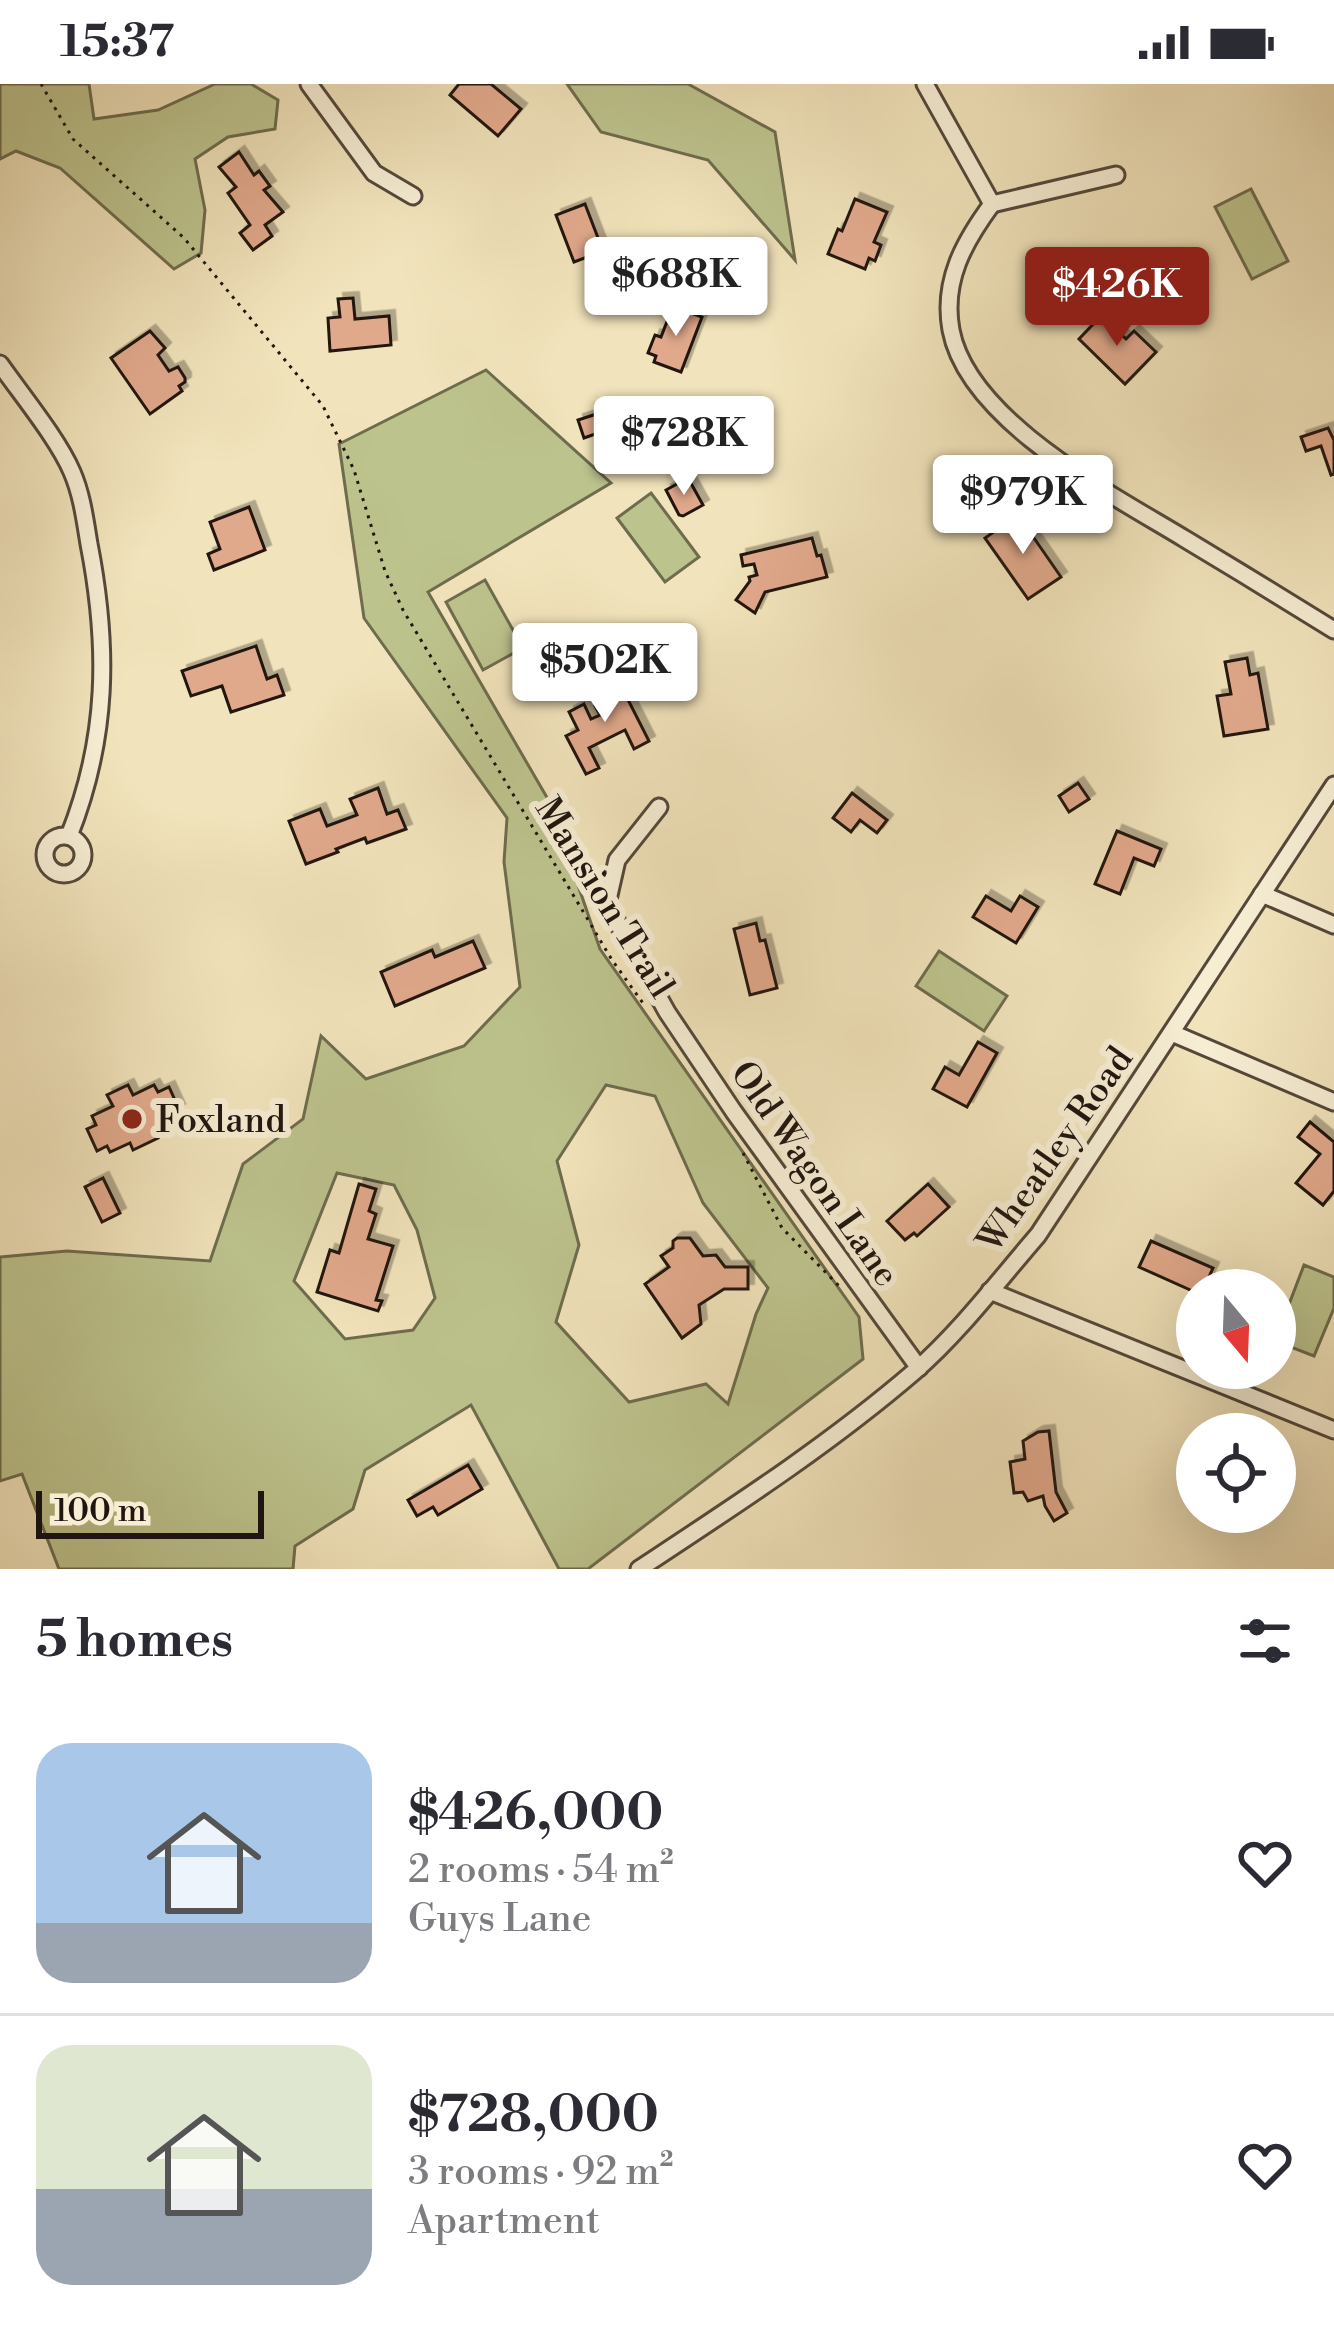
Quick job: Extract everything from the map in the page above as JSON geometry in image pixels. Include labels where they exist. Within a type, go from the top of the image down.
[{"type":"street","points":[[309,84],[374,173],[413,196]]},
{"type":"street","points":[[925,84],[992,204]]},
{"type":"street","points":[[1116,175],[992,204],[962,248],[951,280],[949,305],[956,346],[967,369],[989,400],[1030,439],[1334,629]]},
{"type":"street","points":[[0,364],[70,468],[94,568],[104,667],[101,724],[85,794],[69,836]]},
{"type":"street","name":"Wheatley Road","points":[[639,1569],[838,1431],[919,1368],[990,1291],[1038,1235],[1334,785]]},
{"type":"street","name":"Old Wagon Lane","points":[[658,807],[617,860],[607,904],[660,1014],[919,1368]]},
{"type":"street","points":[[1262,894],[1334,925]]},
{"type":"street","points":[[1172,1033],[1334,1102]]},
{"type":"street","points":[[990,1291],[1334,1430]]},
{"type":"path","name":"Mansion Trail","points":[[40,84],[73,139],[184,238],[323,406],[354,470],[403,610],[612,960],[660,1014]]},
{"type":"path","points":[[741,1149],[782,1228],[843,1290]]},
{"type":"green space","points":[[0,84],[89,84],[94,119],[158,110],[215,84],[251,84],[278,100],[275,129],[228,137],[195,159],[205,210],[201,253],[174,269],[60,168],[16,151],[0,159]]},
{"type":"green space","points":[[567,84],[688,84],[775,132],[795,260],[708,160],[601,132]]},
{"type":"green space","points":[[1251,189],[1288,261],[1252,279],[1215,207]]},
{"type":"green space","points":[[486,370],[611,483],[428,592],[549,801],[600,949],[859,1317],[863,1359],[588,1569],[559,1569],[471,1405],[365,1470],[353,1509],[295,1546],[293,1569],[59,1569],[22,1474],[0,1481],[0,1257],[67,1251],[210,1261],[243,1164],[303,1119],[321,1036],[366,1079],[464,1046],[520,987],[504,862],[507,818],[364,618],[339,444]],"holes":[[[606,1085],[655,1096],[703,1203],[768,1288],[728,1404],[706,1384],[629,1402],[556,1322],[579,1245],[557,1161]],[[337,1173],[394,1185],[417,1230],[435,1298],[413,1330],[345,1339],[294,1281]]]},
{"type":"green space","points":[[651,493],[699,557],[665,582],[617,518]]},
{"type":"green space","points":[[485,580],[523,648],[483,670],[446,602]]},
{"type":"green space","points":[[939,951],[1007,996],[984,1031],[916,986]]},
{"type":"green space","points":[[1304,1265],[1334,1277],[1334,1308],[1314,1356],[1296,1349],[1296,1286]]},
{"type":"building","points":[[459,84],[491,84],[521,109],[498,136],[450,95]]},
{"type":"building","points":[[239,152],[254,175],[259,171],[270,186],[264,190],[283,212],[265,225],[272,236],[253,250],[240,233],[250,225],[228,193],[236,187],[219,167]]},
{"type":"building","points":[[855,199],[887,212],[874,242],[881,245],[875,261],[869,258],[865,269],[828,254]]},
{"type":"building","points":[[585,204],[603,251],[574,262],[556,215]]},
{"type":"building","points":[[353,298],[355,319],[389,316],[391,345],[330,351],[328,318],[340,317],[338,299]]},
{"type":"building","points":[[673,306],[702,317],[681,372],[654,362],[656,356],[648,353],[655,335],[661,337]]},
{"type":"building","points":[[1102,315],[1126,339],[1134,331],[1156,352],[1125,384],[1079,339]]},
{"type":"building","points":[[150,331],[165,348],[158,355],[169,371],[178,367],[185,382],[179,386],[182,391],[150,414],[111,358]]},
{"type":"building","points":[[609,410],[615,427],[584,438],[578,420]]},
{"type":"building","points":[[1328,428],[1334,440],[1331,475],[1321,446],[1306,451],[1301,437]]},
{"type":"building","points":[[688,478],[703,505],[683,516],[666,490]]},
{"type":"building","points":[[249,507],[265,550],[214,570],[208,554],[220,549],[210,522]]},
{"type":"building","points":[[1018,515],[1061,577],[1028,599],[985,538]]},
{"type":"building","points":[[812,538],[827,577],[765,592],[755,613],[736,600],[749,577],[757,575],[754,564],[743,566],[741,555]]},
{"type":"building","points":[[256,646],[267,679],[277,675],[284,695],[231,712],[222,686],[191,696],[182,671]]},
{"type":"building","points":[[1247,658],[1250,675],[1258,673],[1268,729],[1224,736],[1217,696],[1231,694],[1225,662]]},
{"type":"building","points":[[618,680],[649,741],[634,749],[625,730],[589,748],[599,768],[586,774],[566,736],[578,730],[569,712],[584,704],[591,719],[600,715],[595,706],[605,701],[599,690]]},
{"type":"building","points":[[1078,783],[1089,799],[1069,812],[1059,796]]},
{"type":"building","points":[[378,788],[387,814],[398,810],[406,829],[367,843],[365,838],[306,864],[289,821],[320,809],[327,826],[357,815],[350,799]]},
{"type":"building","points":[[852,793],[887,820],[877,833],[860,820],[851,832],[833,818]]},
{"type":"building","points":[[1117,831],[1161,849],[1154,866],[1134,858],[1120,894],[1095,884]]},
{"type":"building","points":[[986,896],[1011,911],[1020,896],[1038,907],[1016,943],[973,917]]},
{"type":"building","points":[[756,923],[777,988],[750,995],[734,929]]},
{"type":"building","points":[[473,941],[485,968],[395,1006],[381,972],[432,950],[435,957]]},
{"type":"building","points":[[978,1042],[997,1053],[967,1107],[933,1089],[945,1067],[959,1075]]},
{"type":"building","name":"Foxland","points":[[128,1085],[133,1095],[154,1085],[158,1092],[169,1087],[179,1109],[169,1113],[173,1121],[154,1130],[158,1138],[133,1150],[130,1143],[110,1152],[107,1146],[97,1151],[87,1129],[96,1125],[92,1116],[113,1106],[107,1095]]},
{"type":"building","points":[[1310,1122],[1334,1142],[1334,1191],[1323,1205],[1296,1183],[1320,1154],[1298,1137]]},
{"type":"building","points":[[103,1178],[120,1213],[102,1222],[85,1187]]},
{"type":"building","points":[[359,1184],[376,1189],[369,1211],[376,1214],[368,1239],[393,1246],[376,1300],[382,1301],[378,1311],[317,1292],[330,1250],[339,1253]]},
{"type":"building","points":[[928,1184],[949,1207],[917,1236],[914,1233],[905,1240],[887,1221]]},
{"type":"building","points":[[677,1238],[690,1238],[703,1256],[716,1255],[725,1267],[748,1267],[748,1289],[724,1289],[699,1305],[701,1324],[682,1338],[645,1284],[669,1267],[661,1256],[673,1248]]},
{"type":"building","points":[[1151,1241],[1213,1268],[1176,1269],[1176,1284],[1139,1267]]},
{"type":"building","points":[[1049,1431],[1056,1492],[1067,1513],[1054,1521],[1043,1496],[1028,1501],[1023,1492],[1014,1493],[1010,1462],[1025,1459],[1023,1441]]},
{"type":"building","points":[[468,1465],[482,1489],[438,1515],[433,1507],[417,1516],[408,1500]]},
{"type":"place","name":"Foxland","points":[[132,1119]]}]
